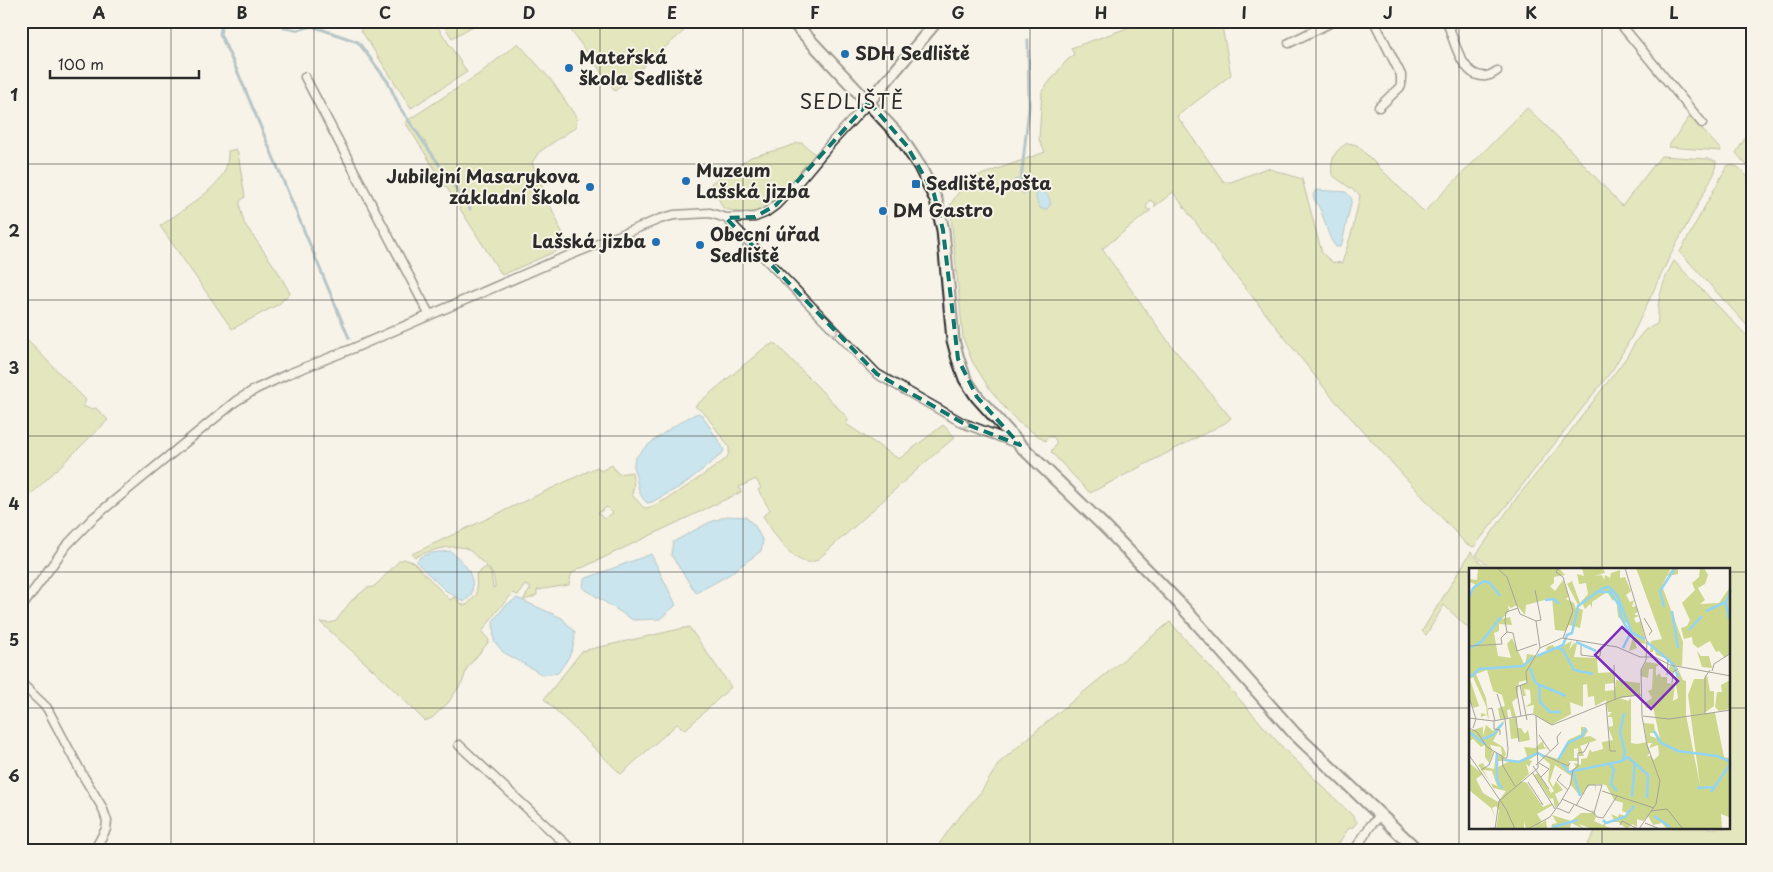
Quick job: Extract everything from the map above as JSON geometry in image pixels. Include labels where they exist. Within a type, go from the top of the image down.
[{"type":"main road","points":[[792,21],[869,102],[907,146],[934,194],[943,230],[953,340],[965,379],[984,407],[1020,445],[1160,582],[1294,733],[1418,851]]},
{"type":"street","points":[[21,608],[61,552],[84,527],[229,406],[270,382],[660,218],[674,215],[710,213],[726,218],[755,217],[766,213],[776,205],[869,102],[937,21]]},
{"type":"street","points":[[1289,43],[1334,21]]},
{"type":"street","points":[[1374,21],[1401,75],[1401,86],[1379,107]]},
{"type":"street","points":[[1447,21],[1466,68],[1475,75],[1486,76],[1497,71]]},
{"type":"street","points":[[1618,21],[1702,123]]},
{"type":"street","points":[[305,78],[429,314]]},
{"type":"street","points":[[726,218],[877,374],[963,423],[1020,445]]},
{"type":"street","points":[[21,683],[47,708],[102,807],[108,821],[106,829],[94,851]]},
{"type":"street","points":[[459,745],[573,851]]},
{"type":"street","points":[[1354,851],[1380,816]]},
{"type":"highlighted area","points":[[869,102],[907,146],[934,194],[943,230],[958,359],[977,397],[1020,445],[963,423],[877,374],[726,218],[755,217],[776,205]]},
{"type":"green space","points":[[355,21],[434,21],[467,72],[411,108]]},
{"type":"green space","points":[[441,21],[482,21],[452,38]]},
{"type":"green space","points":[[564,21],[692,21],[693,23],[615,91]]},
{"type":"green space","points":[[1147,21],[1221,21],[1231,75],[1177,116],[1224,182],[1231,182],[1267,168],[1302,179],[1322,253],[1332,262],[1342,263],[1353,228],[1360,195],[1332,175],[1332,160],[1336,152],[1348,143],[1357,145],[1424,212],[1527,108],[1563,142],[1622,206],[1661,156],[1716,161],[1715,172],[1669,258],[1631,338],[1613,369],[1474,547],[1466,544],[1330,395],[1221,257],[1173,192],[1154,207],[1156,204],[1150,200],[1146,207],[1148,210],[1151,210],[1102,249],[1173,348],[1231,418],[1225,423],[1090,493],[1051,452],[1056,444],[1056,440],[1053,437],[1048,437],[1045,441],[1018,422],[989,388],[972,361],[963,338],[950,205],[960,190],[978,176],[1045,152],[1039,140],[1042,91],[1067,60],[1074,55],[1071,48]]},
{"type":"green space","points":[[1727,21],[1752,21],[1752,29]]},
{"type":"green space","points":[[518,43],[551,80],[577,118],[576,127],[539,152],[532,163],[568,246],[502,275],[405,122],[479,74]]},
{"type":"green space","points":[[1690,116],[1721,150],[1721,151],[1668,147]]},
{"type":"green space","points":[[1752,127],[1752,171],[1736,153]]},
{"type":"green space","points":[[802,143],[815,154],[790,185],[774,200],[761,210],[746,213],[723,208],[711,183],[751,157]]},
{"type":"green space","points":[[236,149],[245,197],[240,201],[244,223],[277,270],[290,293],[279,304],[232,329],[160,226],[193,203],[216,183],[226,168],[228,151]]},
{"type":"green space","points":[[1727,166],[1738,167],[1752,181],[1752,331],[1680,252]]},
{"type":"green space","points":[[1674,261],[1752,341],[1752,841],[1743,851],[1584,851],[1596,830],[1730,830],[1730,568],[1490,568],[1476,555],[1518,496],[1556,450],[1626,358],[1636,341],[1645,330],[1657,324],[1658,303]]},
{"type":"green space","points":[[21,334],[86,400],[83,406],[90,409],[96,408],[108,420],[21,504]]},
{"type":"green space","points":[[774,343],[777,345],[846,416],[848,421],[846,424],[899,459],[943,425],[955,437],[817,560],[809,562],[801,560],[785,548],[763,516],[770,510],[758,490],[761,488],[756,479],[739,487],[741,492],[582,568],[578,568],[571,575],[569,585],[537,590],[537,595],[523,600],[531,588],[525,585],[518,595],[513,593],[482,632],[489,640],[467,668],[463,681],[448,703],[432,718],[425,721],[383,679],[320,622],[330,623],[336,621],[351,601],[367,588],[377,584],[399,561],[404,559],[413,562],[450,600],[454,597],[463,605],[467,605],[477,594],[476,574],[486,567],[491,573],[493,588],[495,587],[493,575],[489,569],[469,550],[453,547],[426,552],[415,557],[412,554],[597,467],[601,471],[612,465],[618,474],[632,472],[634,485],[632,495],[644,508],[651,507],[673,496],[726,459],[729,453],[729,447],[706,415],[695,406],[763,349]],"holes":[[[607,507],[613,513],[604,519],[598,513]]]},
{"type":"green space","points":[[1471,552],[1486,568],[1469,568],[1469,629],[1444,605],[1426,635],[1422,631]]},
{"type":"green space","points":[[1170,622],[1284,749],[1352,815],[1357,822],[1348,829],[1334,851],[928,851],[937,847],[954,823],[981,792],[999,763]]},
{"type":"green space","points":[[689,627],[731,687],[685,730],[677,724],[621,774],[544,699],[582,651]]},
{"type":"water","points":[[1015,179],[1029,182],[1031,189],[1024,194],[1012,184]]},
{"type":"water","points":[[1039,190],[1044,191],[1049,198],[1050,205],[1047,209],[1041,209],[1037,202],[1036,195]]},
{"type":"water","points":[[1316,190],[1346,192],[1352,199],[1340,247],[1336,247],[1333,243],[1320,209],[1313,197]]},
{"type":"water","points":[[698,413],[702,415],[722,446],[724,450],[722,454],[683,485],[647,503],[641,496],[638,488],[634,467],[635,459],[639,453],[664,433],[683,420]]},
{"type":"water","points":[[727,516],[746,517],[755,526],[763,541],[761,551],[727,576],[696,593],[671,555],[673,542],[708,523]]},
{"type":"water","points":[[450,551],[465,565],[471,576],[471,596],[464,602],[445,590],[417,561],[420,557],[431,553]]},
{"type":"water","points":[[651,554],[676,605],[660,619],[633,620],[583,588],[584,579]]},
{"type":"water","points":[[517,598],[562,618],[575,632],[575,638],[568,659],[558,673],[543,675],[503,652],[494,641],[493,621],[505,606]]},
{"type":"waterway","points":[[223,21],[220,34],[349,338]]},
{"type":"waterway","points":[[282,21],[284,28],[298,30],[312,26],[358,42],[388,82],[400,108],[470,209]]},
{"type":"waterway","points":[[1021,180],[1029,107],[1028,40]]},
{"type":"place","name":"SDH Sedliště","points":[[845,54]]},
{"type":"place","name":"Mateřská škola Sedliště","points":[[569,68]]},
{"type":"place","name":"Muzeum Lašská jizba","points":[[686,181]]},
{"type":"place","name":"Sedliště,pošta","points":[[916,184]]},
{"type":"place","name":"Jubilejní Masarykova základní škola","points":[[590,187]]},
{"type":"place","name":"DM Gastro","points":[[883,211]]},
{"type":"place","name":"Lašská jizba","points":[[656,242]]},
{"type":"place","name":"Obecní úřad Sedliště","points":[[700,245]]},
{"type":"district","name":"SEDLIŠTĚ","points":[[852,102]]}]
